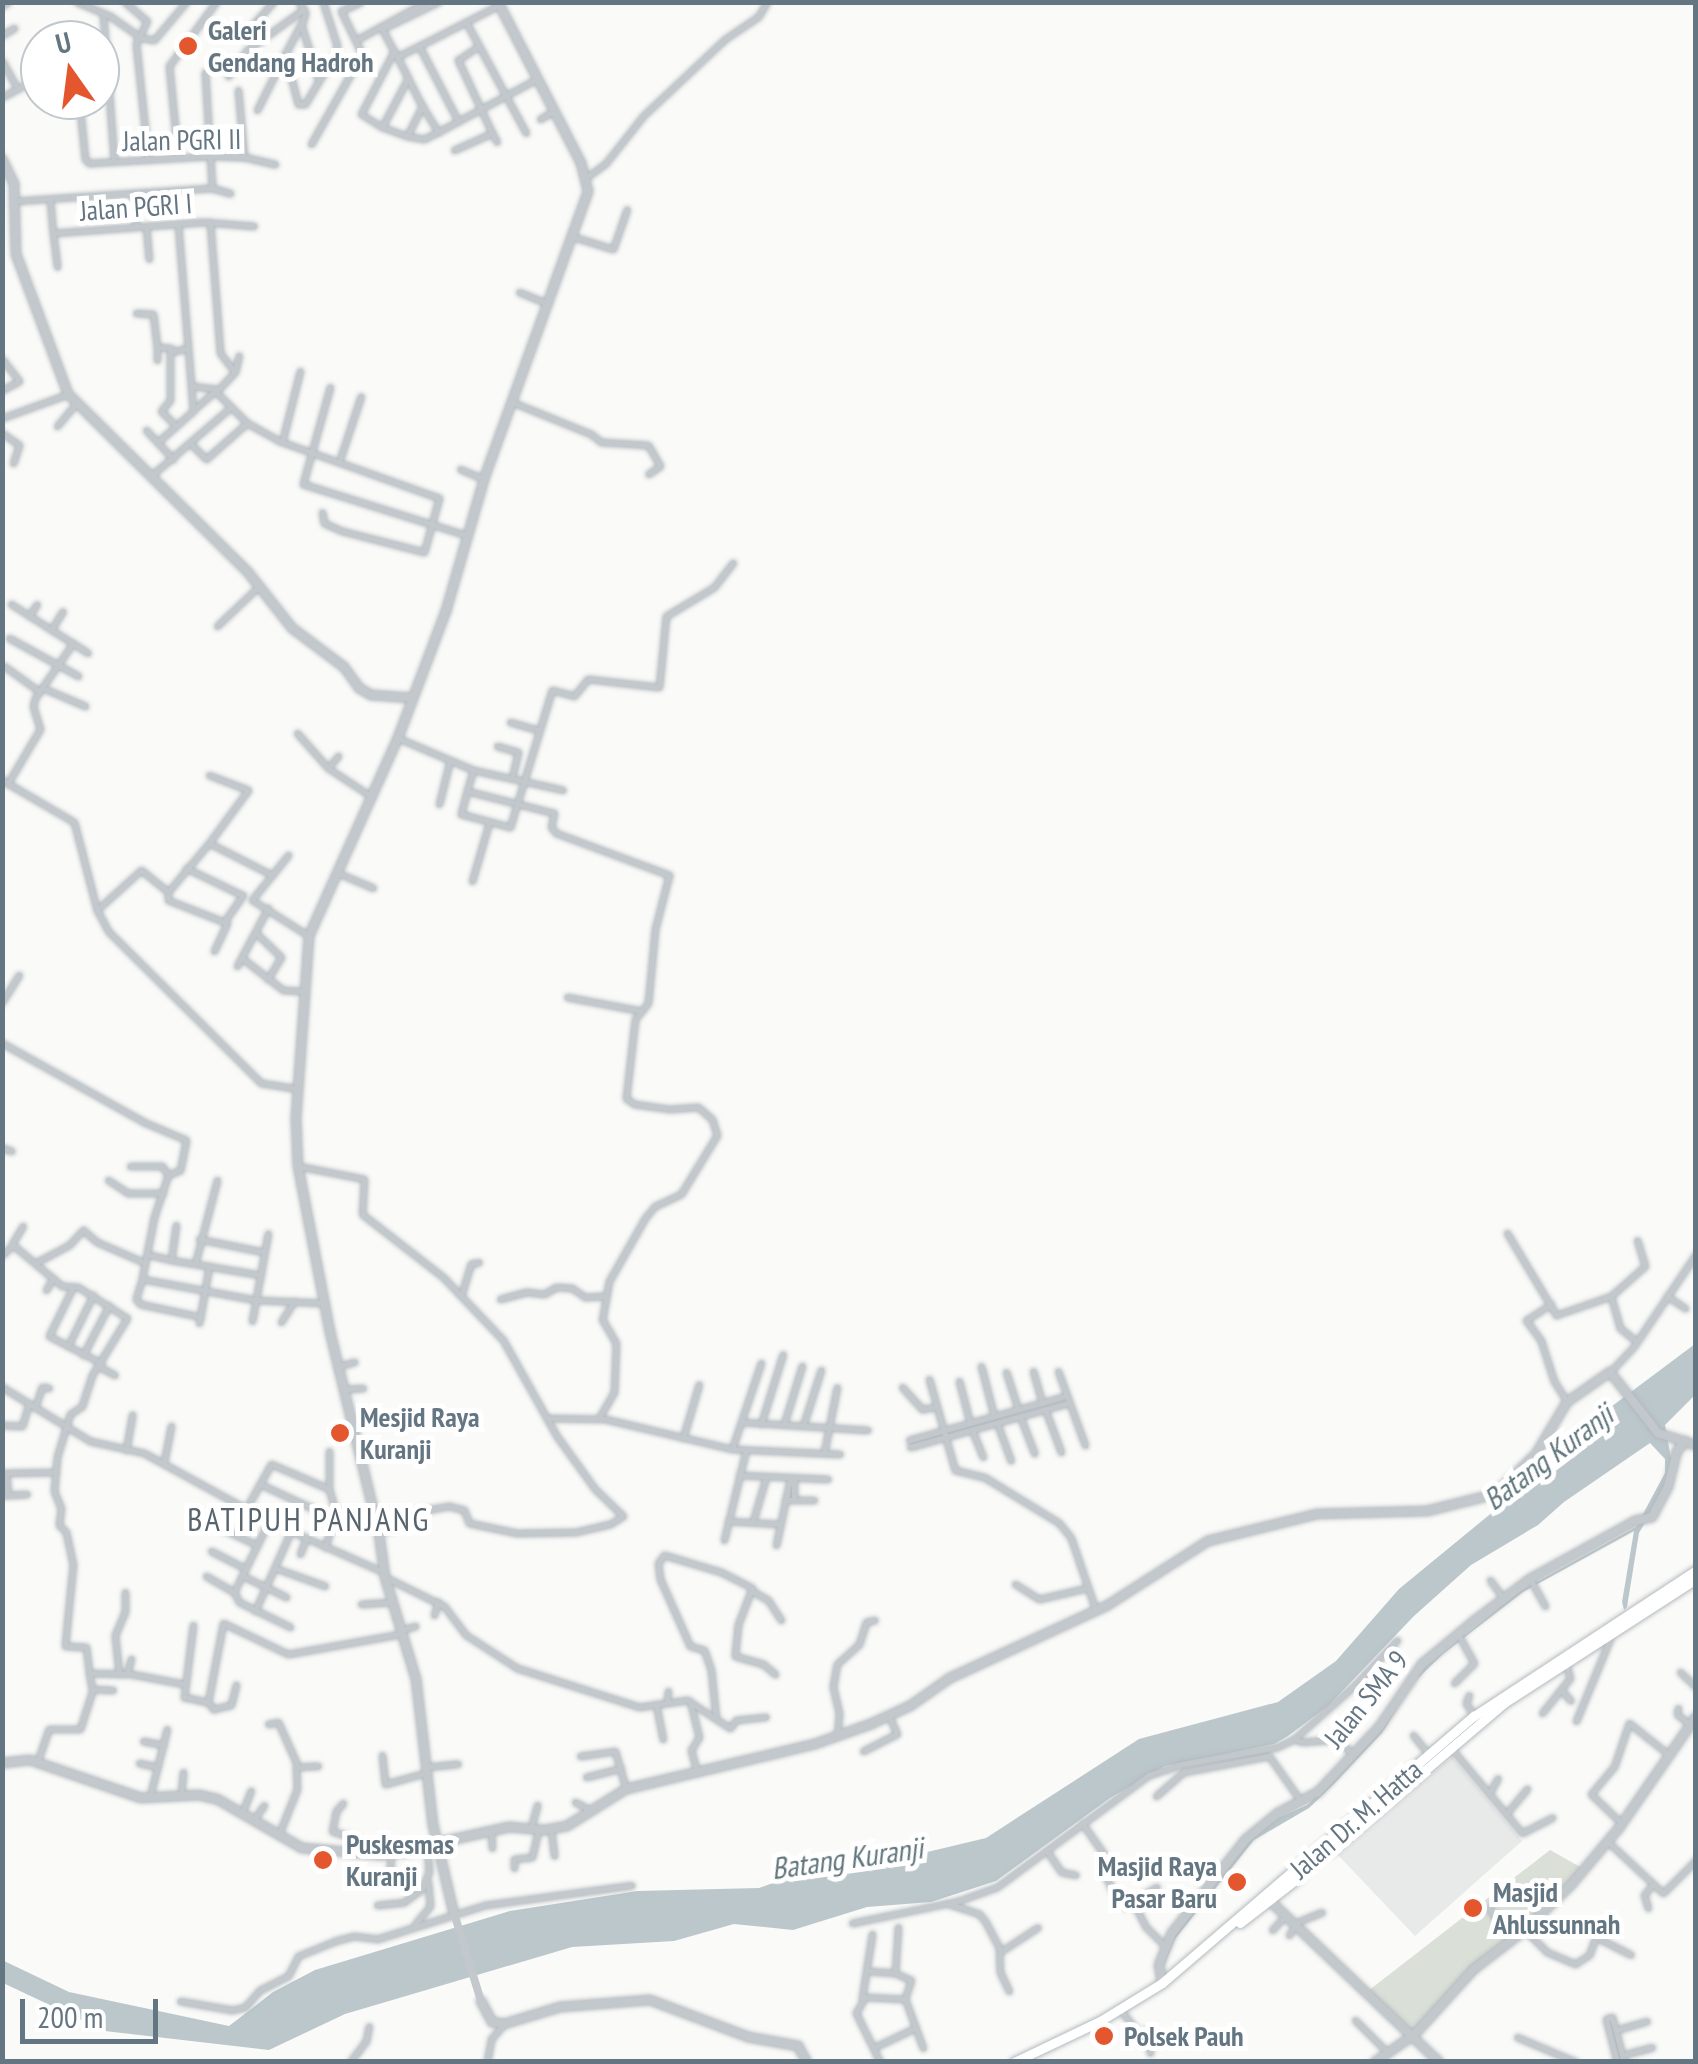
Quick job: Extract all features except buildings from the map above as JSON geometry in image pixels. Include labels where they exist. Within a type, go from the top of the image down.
[{"type":"main road","name":"Jalan Dr. M. Hatta","points":[[1014,2062],[1101,2023],[1162,1983],[1450,1747],[1473,1720],[1566,1664],[1607,1634],[1618,1621],[1696,1570]]},
{"type":"main road","name":"Jalan Dr. M. Hatta","points":[[1025,2062],[1166,1987],[1473,1720],[1696,1579]]},
{"type":"street","points":[[76,2],[137,36],[154,40],[184,5],[175,2]]},
{"type":"street","points":[[125,2],[146,19],[137,36],[148,159]]},
{"type":"street","points":[[178,158],[169,66],[216,2]]},
{"type":"street","points":[[242,37],[274,2]]},
{"type":"street","points":[[285,54],[298,104],[305,104],[318,79],[334,62],[337,46],[323,2]]},
{"type":"street","points":[[311,144],[363,50],[336,2]]},
{"type":"street","points":[[341,11],[360,2]]},
{"type":"street","points":[[382,28],[426,2]]},
{"type":"street","points":[[358,39],[438,2]]},
{"type":"street","points":[[587,176],[605,164],[643,116],[725,39],[758,17],[767,2]]},
{"type":"street","points":[[538,79],[424,139],[382,127],[361,114],[396,54],[499,4],[538,79],[587,176],[588,191],[484,479],[469,535],[398,738],[308,936],[301,990],[298,1166],[325,1303],[379,1533],[384,1575],[416,1678],[425,1770],[438,1845],[481,2001],[492,2022],[504,2024],[560,2007],[650,2000],[805,2055]]},
{"type":"street","points":[[302,6],[302,24],[318,79]]},
{"type":"street","points":[[228,76],[247,50],[302,6]]},
{"type":"street","points":[[102,14],[114,160]]},
{"type":"street","points":[[466,22],[526,133]]},
{"type":"street","points":[[257,110],[302,24]]},
{"type":"street","points":[[2,36],[14,28]]},
{"type":"street","points":[[382,28],[438,132]]},
{"type":"street","points":[[419,46],[458,121]]},
{"type":"street","points":[[479,46],[458,60],[498,142]]},
{"type":"street","points":[[2,61],[17,88]]},
{"type":"street","points":[[334,62],[356,66]]},
{"type":"street","points":[[204,72],[212,188]]},
{"type":"street","points":[[382,127],[408,78]]},
{"type":"street","points":[[2,98],[20,87]]},
{"type":"street","points":[[238,90],[244,157]]},
{"type":"street","points":[[407,136],[422,106]]},
{"type":"street","points":[[540,119],[554,111]]},
{"type":"street","name":"Jalan PGRI II","points":[[81,120],[84,159],[90,163],[211,156],[244,157],[275,164]]},
{"type":"street","points":[[454,150],[492,133]]},
{"type":"street","points":[[2,159],[13,176],[16,254],[68,394],[259,586],[292,628],[344,668],[363,692],[412,698]]},
{"type":"street","points":[[14,201],[212,188],[230,193]]},
{"type":"street","points":[[134,193],[136,227]]},
{"type":"street","name":"Jalan PGRI I","points":[[50,200],[54,233],[210,222],[254,226]]},
{"type":"street","points":[[574,238],[613,249],[627,208]]},
{"type":"street","points":[[210,222],[220,353],[235,372]]},
{"type":"street","points":[[178,224],[193,411]]},
{"type":"street","points":[[146,226],[149,259]]},
{"type":"street","points":[[54,233],[56,267]]},
{"type":"street","points":[[519,292],[548,304]]},
{"type":"street","points":[[136,313],[153,314],[157,360]]},
{"type":"street","points":[[157,347],[188,348]]},
{"type":"street","points":[[171,348],[170,400],[161,410],[176,426]]},
{"type":"street","points":[[159,441],[235,372],[239,355]]},
{"type":"street","points":[[2,390],[18,381],[4,362]]},
{"type":"street","points":[[282,442],[300,371]]},
{"type":"street","points":[[192,386],[217,390],[247,424],[282,442],[438,494],[424,552],[342,532],[324,522],[322,512]]},
{"type":"street","points":[[330,387],[304,484],[469,535]]},
{"type":"street","points":[[2,418],[68,394]]},
{"type":"street","points":[[340,460],[362,396]]},
{"type":"street","points":[[57,426],[78,401]]},
{"type":"street","points":[[511,402],[591,434],[601,442],[648,446],[660,466],[648,474]]},
{"type":"street","points":[[152,476],[231,407]]},
{"type":"street","points":[[191,444],[206,459],[247,424]]},
{"type":"street","points":[[146,430],[173,459]]},
{"type":"street","points":[[2,433],[18,443],[13,463]]},
{"type":"street","points":[[460,469],[484,479]]},
{"type":"street","points":[[473,770],[462,814],[510,826],[552,690],[574,696],[588,679],[659,687],[666,616],[714,587],[733,563]]},
{"type":"street","points":[[217,626],[259,586]]},
{"type":"street","points":[[10,604],[88,653]]},
{"type":"street","points":[[29,616],[37,604]]},
{"type":"street","points":[[51,630],[63,611]]},
{"type":"street","points":[[9,638],[57,668],[78,676]]},
{"type":"street","points":[[73,643],[32,706],[40,729],[6,781],[74,822],[97,910],[108,931],[260,1083],[298,1090]]},
{"type":"street","points":[[4,666],[42,690],[85,706]]},
{"type":"street","points":[[510,722],[538,730]]},
{"type":"street","points":[[298,733],[328,768],[370,794]]},
{"type":"street","points":[[398,738],[473,770],[563,790]]},
{"type":"street","points":[[498,746],[531,754]]},
{"type":"street","points":[[512,777],[518,752]]},
{"type":"street","points":[[328,768],[338,756]]},
{"type":"street","points":[[439,804],[450,760]]},
{"type":"street","points":[[209,775],[248,790],[168,892],[168,900],[227,923]]},
{"type":"street","points":[[467,791],[555,814],[552,829],[566,838],[669,874],[655,929],[648,1003],[635,1019],[626,1098],[634,1104],[669,1109],[698,1107],[712,1119],[717,1134],[681,1194],[656,1206],[637,1228],[605,1296],[602,1319],[616,1344],[616,1367],[614,1392],[598,1418]]},
{"type":"street","points":[[472,881],[489,822]]},
{"type":"street","points":[[208,844],[272,875]]},
{"type":"street","points":[[252,900],[288,855]]},
{"type":"street","points":[[186,868],[268,908],[308,936]]},
{"type":"street","points":[[97,910],[141,870],[168,892]]},
{"type":"street","points":[[335,872],[373,888]]},
{"type":"street","points":[[214,951],[243,895]]},
{"type":"street","points":[[238,966],[268,908]]},
{"type":"street","points":[[255,932],[282,957],[268,979]]},
{"type":"street","points":[[242,958],[289,992],[301,990]]},
{"type":"street","points":[[2,1002],[19,974]]},
{"type":"street","points":[[567,996],[642,1012]]},
{"type":"street","points":[[2,1043],[146,1123],[184,1138],[180,1170],[168,1175]]},
{"type":"street","points":[[2,1148],[12,1151]]},
{"type":"street","points":[[130,1166],[162,1166],[168,1175],[136,1299],[140,1304],[200,1320],[209,1266]]},
{"type":"street","points":[[298,1166],[364,1179],[361,1208],[366,1220],[443,1277],[509,1347],[527,1389],[595,1489],[623,1516],[575,1532],[517,1533],[469,1524],[464,1510],[449,1506],[409,1513],[395,1528],[379,1533]]},
{"type":"street","points":[[108,1180],[128,1193],[164,1194]]},
{"type":"street","points":[[195,1264],[218,1180]]},
{"type":"street","points":[[171,1260],[176,1225]]},
{"type":"street","points":[[2,1256],[23,1226]]},
{"type":"street","points":[[37,1262],[68,1245],[84,1230],[97,1242],[145,1263]]},
{"type":"street","points":[[252,1321],[268,1233]]},
{"type":"street","points":[[1506,1233],[1556,1315],[1611,1296],[1645,1265],[1637,1252],[1637,1240]]},
{"type":"street","points":[[199,1239],[264,1252]]},
{"type":"street","points":[[12,1244],[64,1287],[73,1286],[93,1295],[126,1313],[127,1320],[99,1365],[82,1406],[72,1412],[56,1472],[59,1525],[66,1532],[73,1564],[65,1645],[86,1647],[93,1690],[80,1729],[49,1728],[37,1763]]},
{"type":"street","points":[[148,1254],[260,1276]]},
{"type":"street","points":[[2,1764],[25,1759],[86,1774],[115,1794],[150,1799],[208,1797],[243,1812],[302,1848],[390,1854],[427,1850],[490,1832],[552,1830],[591,1812],[626,1789],[891,1719],[950,1678],[1096,1611],[1199,1545],[1254,1527],[1342,1510],[1428,1511],[1495,1494],[1536,1454],[1567,1402],[1610,1372],[1636,1341],[1696,1254]]},
{"type":"street","points":[[460,1296],[471,1264],[479,1262]]},
{"type":"street","points":[[46,1290],[54,1278]]},
{"type":"street","points":[[142,1279],[256,1300],[325,1303]]},
{"type":"street","points":[[73,1286],[49,1335],[115,1374]]},
{"type":"street","points":[[500,1299],[527,1292],[544,1294],[556,1287],[572,1288],[585,1298],[605,1296]]},
{"type":"street","points":[[67,1347],[93,1295]]},
{"type":"street","points":[[1611,1296],[1620,1328],[1636,1341]]},
{"type":"street","points":[[1667,1296],[1685,1308]]},
{"type":"street","points":[[281,1322],[294,1301]]},
{"type":"street","points":[[1551,1304],[1526,1320],[1542,1340],[1554,1382],[1567,1402]]},
{"type":"street","points":[[83,1355],[109,1305]]},
{"type":"street","points":[[762,1424],[782,1354]]},
{"type":"street","points":[[339,1366],[354,1362]]},
{"type":"street","points":[[732,1450],[761,1364]]},
{"type":"street","points":[[784,1424],[802,1366]]},
{"type":"street","points":[[981,1366],[1010,1461]]},
{"type":"street","points":[[803,1426],[821,1370]]},
{"type":"street","points":[[1006,1372],[1034,1453]]},
{"type":"street","points":[[1033,1372],[1061,1452]]},
{"type":"street","points":[[1058,1372],[1084,1446]]},
{"type":"street","points":[[1610,1372],[1658,1432],[1691,1443]]},
{"type":"street","points":[[928,1380],[955,1470],[984,1477],[1060,1522],[1072,1538],[1096,1611]]},
{"type":"street","points":[[959,1381],[983,1458]]},
{"type":"street","points":[[683,1438],[700,1384]]},
{"type":"street","points":[[2,1387],[98,1445],[164,1462],[268,1522],[438,1602],[466,1635],[517,1668],[639,1708],[667,1701],[690,1702],[730,1728],[736,1720],[766,1717]]},
{"type":"street","points":[[2,1425],[23,1425],[42,1387],[50,1388]]},
{"type":"street","points":[[824,1453],[837,1387]]},
{"type":"street","points":[[346,1389],[364,1388]]},
{"type":"street","points":[[902,1388],[922,1410],[936,1407]]},
{"type":"street","points":[[909,1444],[1067,1399]]},
{"type":"street","points":[[126,1450],[132,1415]]},
{"type":"street","points":[[547,1418],[598,1418],[732,1450],[840,1454]]},
{"type":"street","points":[[742,1422],[868,1430]]},
{"type":"street","points":[[164,1462],[171,1426]]},
{"type":"street","name":"Jalan SMA 9","points":[[1162,1983],[1159,1969],[1179,1922],[1246,1839],[1278,1813],[1318,1792],[1380,1726],[1422,1664],[1503,1598],[1642,1519],[1652,1517],[1668,1487],[1675,1455],[1691,1443]]},
{"type":"street","points":[[724,1540],[746,1450]]},
{"type":"street","points":[[325,1547],[336,1520],[329,1488],[328,1451]]},
{"type":"street","points":[[246,1510],[272,1464],[329,1488]]},
{"type":"street","points":[[27,1494],[5,1495],[4,1474],[56,1472]]},
{"type":"street","points":[[739,1476],[828,1479]]},
{"type":"street","points":[[753,1522],[766,1477]]},
{"type":"street","points":[[776,1544],[792,1478]]},
{"type":"street","points":[[792,1478],[794,1500]]},
{"type":"street","points":[[260,1484],[336,1520]]},
{"type":"street","points":[[785,1500],[814,1500]]},
{"type":"street","points":[[728,1520],[780,1524]]},
{"type":"street","points":[[208,1522],[257,1545]]},
{"type":"street","points":[[268,1522],[234,1592],[236,1601],[290,1627]]},
{"type":"street","points":[[255,1610],[292,1531]]},
{"type":"street","points":[[300,1554],[306,1538]]},
{"type":"street","points":[[211,1551],[286,1597]]},
{"type":"street","points":[[716,1722],[712,1670],[702,1648],[690,1646],[668,1599],[659,1560],[666,1555],[721,1572],[768,1600],[781,1620]]},
{"type":"street","points":[[275,1568],[325,1586]]},
{"type":"street","points":[[206,1576],[234,1592]]},
{"type":"street","points":[[1490,1580],[1503,1598]]},
{"type":"street","points":[[1533,1583],[1545,1606]]},
{"type":"street","points":[[1016,1584],[1039,1599],[1088,1588]]},
{"type":"street","points":[[123,1674],[115,1634],[125,1612],[125,1592]]},
{"type":"street","points":[[754,1592],[738,1625],[735,1656],[763,1664],[775,1674]]},
{"type":"street","points":[[361,1604],[391,1602]]},
{"type":"street","points":[[434,1615],[438,1602]]},
{"type":"street","points":[[837,1736],[839,1712],[834,1686],[838,1664],[859,1644],[867,1621],[875,1620]]},
{"type":"street","points":[[236,1684],[232,1705],[213,1709],[208,1702],[223,1623],[288,1654],[399,1633],[415,1626]]},
{"type":"street","points":[[194,1625],[185,1699],[208,1702]]},
{"type":"street","points":[[1576,1721],[1607,1634]]},
{"type":"street","points":[[1454,1683],[1474,1663],[1460,1636]]},
{"type":"street","points":[[852,1923],[946,1903],[997,1887],[1150,1776],[1182,1764],[1277,1747],[1294,1738],[1354,1686],[1397,1640]]},
{"type":"street","points":[[123,1674],[131,1659]]},
{"type":"street","points":[[1542,1713],[1570,1676],[1566,1664]]},
{"type":"street","points":[[1680,1672],[1696,1687]]},
{"type":"street","points":[[90,1673],[184,1684]]},
{"type":"street","points":[[93,1690],[113,1690]]},
{"type":"street","points":[[667,1701],[668,1690]]},
{"type":"street","points":[[1562,1691],[1571,1701]]},
{"type":"street","points":[[1469,1695],[1466,1703],[1473,1720]]},
{"type":"street","points":[[690,1702],[699,1737],[691,1750],[697,1772]]},
{"type":"street","points":[[656,1704],[663,1739]]},
{"type":"street","points":[[1356,2020],[1381,2058],[1415,2034],[1474,1969],[1526,1930],[1571,1886],[1621,1824],[1693,1721],[1677,1714],[1678,1708]]},
{"type":"street","points":[[863,1751],[894,1737],[898,1730],[891,1719]]},
{"type":"street","points":[[268,1724],[278,1722],[296,1767],[297,1789],[277,1836]]},
{"type":"street","points":[[1621,1824],[1591,1794],[1614,1766],[1629,1723],[1668,1754]]},
{"type":"street","points":[[150,1799],[167,1729]]},
{"type":"street","points":[[1413,1735],[1429,1755]]},
{"type":"street","points":[[1294,1738],[1303,1742],[1338,1739],[1351,1753]]},
{"type":"street","points":[[142,1740],[164,1746]]},
{"type":"street","points":[[1450,1747],[1522,1833],[1552,1818]]},
{"type":"street","points":[[580,1756],[615,1750],[626,1789]]},
{"type":"street","points":[[382,1755],[384,1783],[458,1764]]},
{"type":"street","points":[[1156,1796],[1184,1772],[1269,1756],[1302,1803]]},
{"type":"street","points":[[139,1763],[158,1767]]},
{"type":"street","points":[[296,1767],[318,1766]]},
{"type":"street","points":[[586,1777],[621,1768]]},
{"type":"street","points":[[181,1796],[183,1772]]},
{"type":"street","points":[[1489,1794],[1498,1778]]},
{"type":"street","points":[[1506,1814],[1527,1789]]},
{"type":"street","points":[[243,1812],[251,1790]]},
{"type":"street","points":[[575,1802],[591,1812]]},
{"type":"street","points":[[343,1803],[336,1811],[333,1832],[357,1839],[358,1854]]},
{"type":"street","points":[[254,1819],[264,1805]]},
{"type":"street","points":[[514,1868],[514,1860],[532,1857],[538,1805]]},
{"type":"street","points":[[1082,1823],[1104,1855],[1107,1879],[1118,1902],[1125,1906],[1157,1887]]},
{"type":"street","points":[[552,1830],[554,1856]]},
{"type":"street","points":[[490,1832],[492,1848]]},
{"type":"street","points":[[1607,1841],[1666,1893],[1696,1860]]},
{"type":"street","points":[[410,1928],[430,1906],[427,1850]]},
{"type":"street","points":[[1046,1851],[1061,1872],[1076,1875]]},
{"type":"street","points":[[390,1854],[390,1870]]},
{"type":"street","points":[[377,1906],[404,1902],[427,1879]]},
{"type":"street","points":[[1648,1908],[1644,1895],[1652,1884]]},
{"type":"street","points":[[180,2001],[232,2010],[245,2007],[260,1990],[288,1976],[298,1956],[340,1939],[377,1939],[485,1905],[632,1885]]},
{"type":"street","points":[[1269,1900],[1415,2034],[1439,2062]]},
{"type":"street","points":[[1133,1902],[1146,1927],[1166,1947]]},
{"type":"street","points":[[946,1903],[982,1917],[1000,1952],[1000,1972],[1008,1991]]},
{"type":"street","points":[[1489,1908],[1511,1941]]},
{"type":"street","points":[[1289,1935],[1295,1924],[1322,1912]]},
{"type":"street","points":[[1272,1930],[1286,1916]]},
{"type":"street","points":[[895,1973],[898,1927]]},
{"type":"street","points":[[1000,1952],[1038,1928]]},
{"type":"street","points":[[1526,1930],[1547,1952],[1574,1964],[1589,1955],[1596,1937],[1631,1955]]},
{"type":"street","points":[[872,1934],[868,1971],[856,2014],[880,2062]]},
{"type":"street","points":[[868,1971],[895,1973],[911,1980],[905,2000],[923,2048]]},
{"type":"street","points":[[862,1998],[905,2000]]},
{"type":"street","points":[[1122,2012],[1149,2050],[1156,2039]]},
{"type":"street","points":[[1608,2016],[1616,2030],[1622,2059],[1608,2016]]},
{"type":"street","points":[[1616,2030],[1647,2021]]},
{"type":"street","points":[[487,2062],[491,2039],[504,2024]]},
{"type":"street","points":[[350,2062],[366,2041],[369,2026]]},
{"type":"street","points":[[875,2047],[915,2028]]},
{"type":"street","points":[[1147,2030],[1156,2039],[1191,2042]]},
{"type":"street","points":[[1517,2038],[1576,2062]]},
{"type":"street","points":[[1622,2059],[1652,2047]]},
{"type":"shaded area","points":[[1695,1344],[1695,1395],[1665,1425],[1672,1464],[1668,1482],[1639,1533],[1627,1607],[1624,1610],[1622,1602],[1634,1531],[1523,1592],[1443,1654],[1412,1684],[1382,1733],[1334,1784],[1309,1808],[1254,1840],[1175,1939],[1163,1967],[1165,1976],[1161,1967],[1172,1939],[1245,1845],[1276,1819],[1307,1805],[1330,1783],[1416,1674],[1520,1591],[1636,1527],[1665,1473],[1665,1459],[1650,1443],[1564,1502],[1538,1525],[1471,1565],[1414,1616],[1328,1706],[1288,1736],[1274,1744],[1165,1766],[1110,1798],[996,1881],[931,1902],[867,1907],[793,1930],[734,1924],[674,1941],[572,1947],[345,2014],[269,2050],[105,2031],[3,1983],[2,1960],[69,1992],[229,2026],[273,1992],[315,1970],[510,1911],[637,1891],[759,1888],[827,1863],[919,1854],[986,1838],[1139,1739],[1278,1702],[1336,1661],[1399,1589],[1539,1474],[1564,1442]]},
{"type":"shaded area","points":[[1452,1757],[1522,1841],[1415,1936],[1337,1854]]},
{"type":"shaded area","points":[[1550,1850],[1582,1868],[1414,2036],[1368,1991]]},
{"type":"place","name":"Galeri Gendang Hadroh","points":[[188,46]]},
{"type":"place","name":"Mesjid Raya Kuranji","points":[[340,1433]]},
{"type":"place","name":"Puskesmas Kuranji","points":[[323,1860]]},
{"type":"place","name":"Masjid Raya Pasar Baru","points":[[1237,1882]]},
{"type":"place","name":"Masjid Ahlussunnah","points":[[1473,1908]]},
{"type":"place","name":"Polsek Pauh","points":[[1104,2036]]},
{"type":"district","name":"BATIPUH PANJANG","points":[[309,1519]]},
{"type":"water label","name":"Batang Kuranji","points":[[1548,1457]]},
{"type":"water label","name":"Batang Kuranji","points":[[847,1858]]}]
